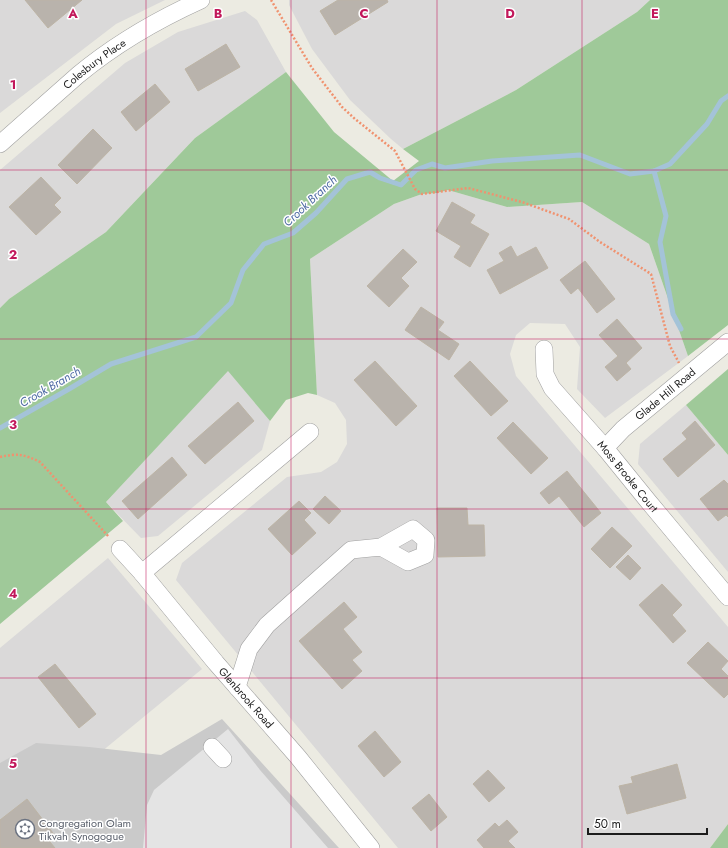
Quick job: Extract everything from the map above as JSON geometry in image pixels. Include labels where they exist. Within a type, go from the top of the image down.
[{"type":"street","name":"Colesbury Place","points":[[0,144],[80,74],[99,60],[150,26],[201,0]]},
{"type":"street","name":"Glade Hill Road","points":[[605,448],[623,429],[728,342]]},
{"type":"street","name":"Moss Brooke Court","points":[[544,349],[545,374],[552,388],[605,448],[728,597]]},
{"type":"street","points":[[142,573],[310,432]]},
{"type":"street","points":[[237,687],[249,649],[266,625],[351,550],[381,547]]},
{"type":"street","name":"Glenbrook Road","points":[[120,550],[142,573],[237,687],[298,757],[371,848]]},
{"type":"path","points":[[271,0],[312,68],[342,107],[395,151],[415,189],[422,194],[468,188],[522,202],[569,219],[600,242],[650,274],[670,346],[678,362],[689,374]]},
{"type":"path","points":[[0,457],[12,454],[25,455],[40,462],[120,550]]},
{"type":"shaded area","points":[[0,0],[165,0],[116,24],[0,113]]},
{"type":"shaded area","points":[[289,0],[650,0],[637,12],[516,90],[403,149],[350,100],[312,49],[289,5]]},
{"type":"shaded area","points":[[245,11],[257,20],[286,72],[195,138],[106,232],[9,299],[0,308],[0,170],[125,63],[178,32]]},
{"type":"shaded area","points":[[448,190],[507,207],[582,202],[649,244],[688,356],[605,418],[577,389],[580,347],[565,324],[530,323],[516,335],[510,354],[516,376],[728,627],[728,824],[710,848],[398,848],[176,580],[182,563],[287,477],[321,472],[337,462],[347,444],[346,420],[335,403],[317,395],[310,259],[394,204],[422,194],[437,193]]},
{"type":"shaded area","points":[[228,370],[270,421],[262,450],[158,536],[141,538],[106,502]]},
{"type":"shaded area","points":[[686,405],[728,455],[728,572],[638,464],[640,444]]},
{"type":"shaded area","points":[[108,558],[202,669],[0,835],[0,648]]},
{"type":"shaded area","points":[[222,719],[339,848],[0,848],[0,763],[36,743],[161,755]]},
{"type":"shaded area","points":[[228,729],[260,770],[328,848],[143,848],[147,805],[154,790]]},
{"type":"green space","points":[[650,0],[728,0],[728,325],[688,356],[649,244],[582,202],[507,207],[448,190],[437,193],[422,194],[394,204],[310,259],[317,395],[308,393],[286,400],[270,421],[228,371],[106,502],[123,521],[0,624],[0,308],[9,299],[106,232],[195,138],[286,72],[334,132],[393,181],[419,161],[403,149],[516,90],[637,12]]},
{"type":"green space","points":[[728,369],[728,455],[686,405]]},
{"type":"green space","points":[[728,824],[728,848],[710,848]]},
{"type":"building","points":[[25,0],[82,0],[48,28]]},
{"type":"building","points":[[338,0],[387,0],[388,2],[335,35],[320,11]]},
{"type":"building","points":[[226,44],[240,67],[198,91],[185,69]]},
{"type":"building","points":[[155,84],[170,102],[136,131],[121,112]]},
{"type":"building","points":[[93,129],[112,148],[77,184],[58,165]]},
{"type":"building","points":[[41,177],[61,198],[54,205],[61,212],[36,235],[9,207]]},
{"type":"building","points":[[452,202],[475,215],[470,223],[489,234],[470,267],[454,257],[461,246],[436,231]]},
{"type":"building","points":[[511,246],[517,257],[536,247],[548,268],[500,294],[487,270],[504,261],[499,253]]},
{"type":"building","points":[[403,249],[417,262],[401,278],[409,286],[389,307],[367,286]]},
{"type":"building","points":[[585,261],[615,299],[597,313],[578,288],[571,294],[560,280]]},
{"type":"building","points":[[421,307],[444,322],[438,330],[459,344],[449,360],[405,330]]},
{"type":"building","points":[[617,319],[642,348],[626,363],[631,369],[617,381],[605,367],[618,356],[599,335]]},
{"type":"building","points":[[375,361],[417,406],[396,426],[354,380]]},
{"type":"building","points":[[470,361],[508,401],[491,416],[454,376]]},
{"type":"building","points":[[238,402],[254,421],[205,464],[188,446]]},
{"type":"building","points":[[695,421],[715,445],[678,477],[663,459],[687,439],[682,433]]},
{"type":"building","points":[[513,422],[548,458],[531,474],[497,438]]},
{"type":"building","points":[[172,457],[187,475],[138,519],[122,501]]},
{"type":"building","points":[[567,471],[601,513],[584,527],[559,496],[549,504],[540,493]]},
{"type":"building","points":[[724,480],[728,484],[728,517],[726,515],[718,521],[700,499]]},
{"type":"building","points":[[325,496],[341,511],[329,524],[313,509]]},
{"type":"building","points":[[299,501],[311,513],[304,520],[316,533],[292,555],[268,529]]},
{"type":"building","points":[[437,508],[467,508],[468,525],[484,525],[485,556],[438,557]]},
{"type":"building","points":[[612,527],[632,546],[610,568],[591,549]]},
{"type":"building","points":[[628,555],[641,568],[630,580],[616,567]]},
{"type":"building","points":[[662,584],[682,605],[672,615],[686,631],[673,643],[639,605]]},
{"type":"building","points":[[344,602],[357,617],[343,629],[362,652],[352,660],[362,671],[342,689],[299,641]]},
{"type":"building","points":[[708,642],[728,661],[721,669],[728,676],[728,694],[724,698],[687,663]]},
{"type":"building","points":[[55,664],[96,714],[79,728],[38,677]]},
{"type":"building","points":[[375,731],[401,762],[384,777],[358,746]]},
{"type":"building","points":[[677,764],[686,798],[627,814],[619,786],[633,783],[631,777]]},
{"type":"building","points":[[488,770],[505,788],[489,802],[473,784]]},
{"type":"building","points":[[429,794],[447,817],[431,831],[412,808]]},
{"type":"building","name":"Congregation Olam Tikvah Synogogue","points":[[27,799],[56,837],[50,842],[55,848],[0,848],[0,820]]},
{"type":"building","points":[[507,820],[518,832],[508,841],[515,848],[484,848],[477,840],[495,823],[499,827]]},
{"type":"waterway","name":"Crook Branch","points":[[0,428],[111,364],[196,337],[231,303],[243,270],[264,244],[293,233],[316,213],[347,179],[370,172],[380,178],[401,185],[416,170],[432,164],[445,168],[492,161],[580,155],[630,174],[654,171],[670,164],[707,124],[721,101],[728,96]]},
{"type":"waterway","points":[[654,171],[666,216],[660,242],[673,314],[681,329]]},
{"type":"place","name":"Congregation Olam Tikvah Synogogue","points":[[25,829]]}]
